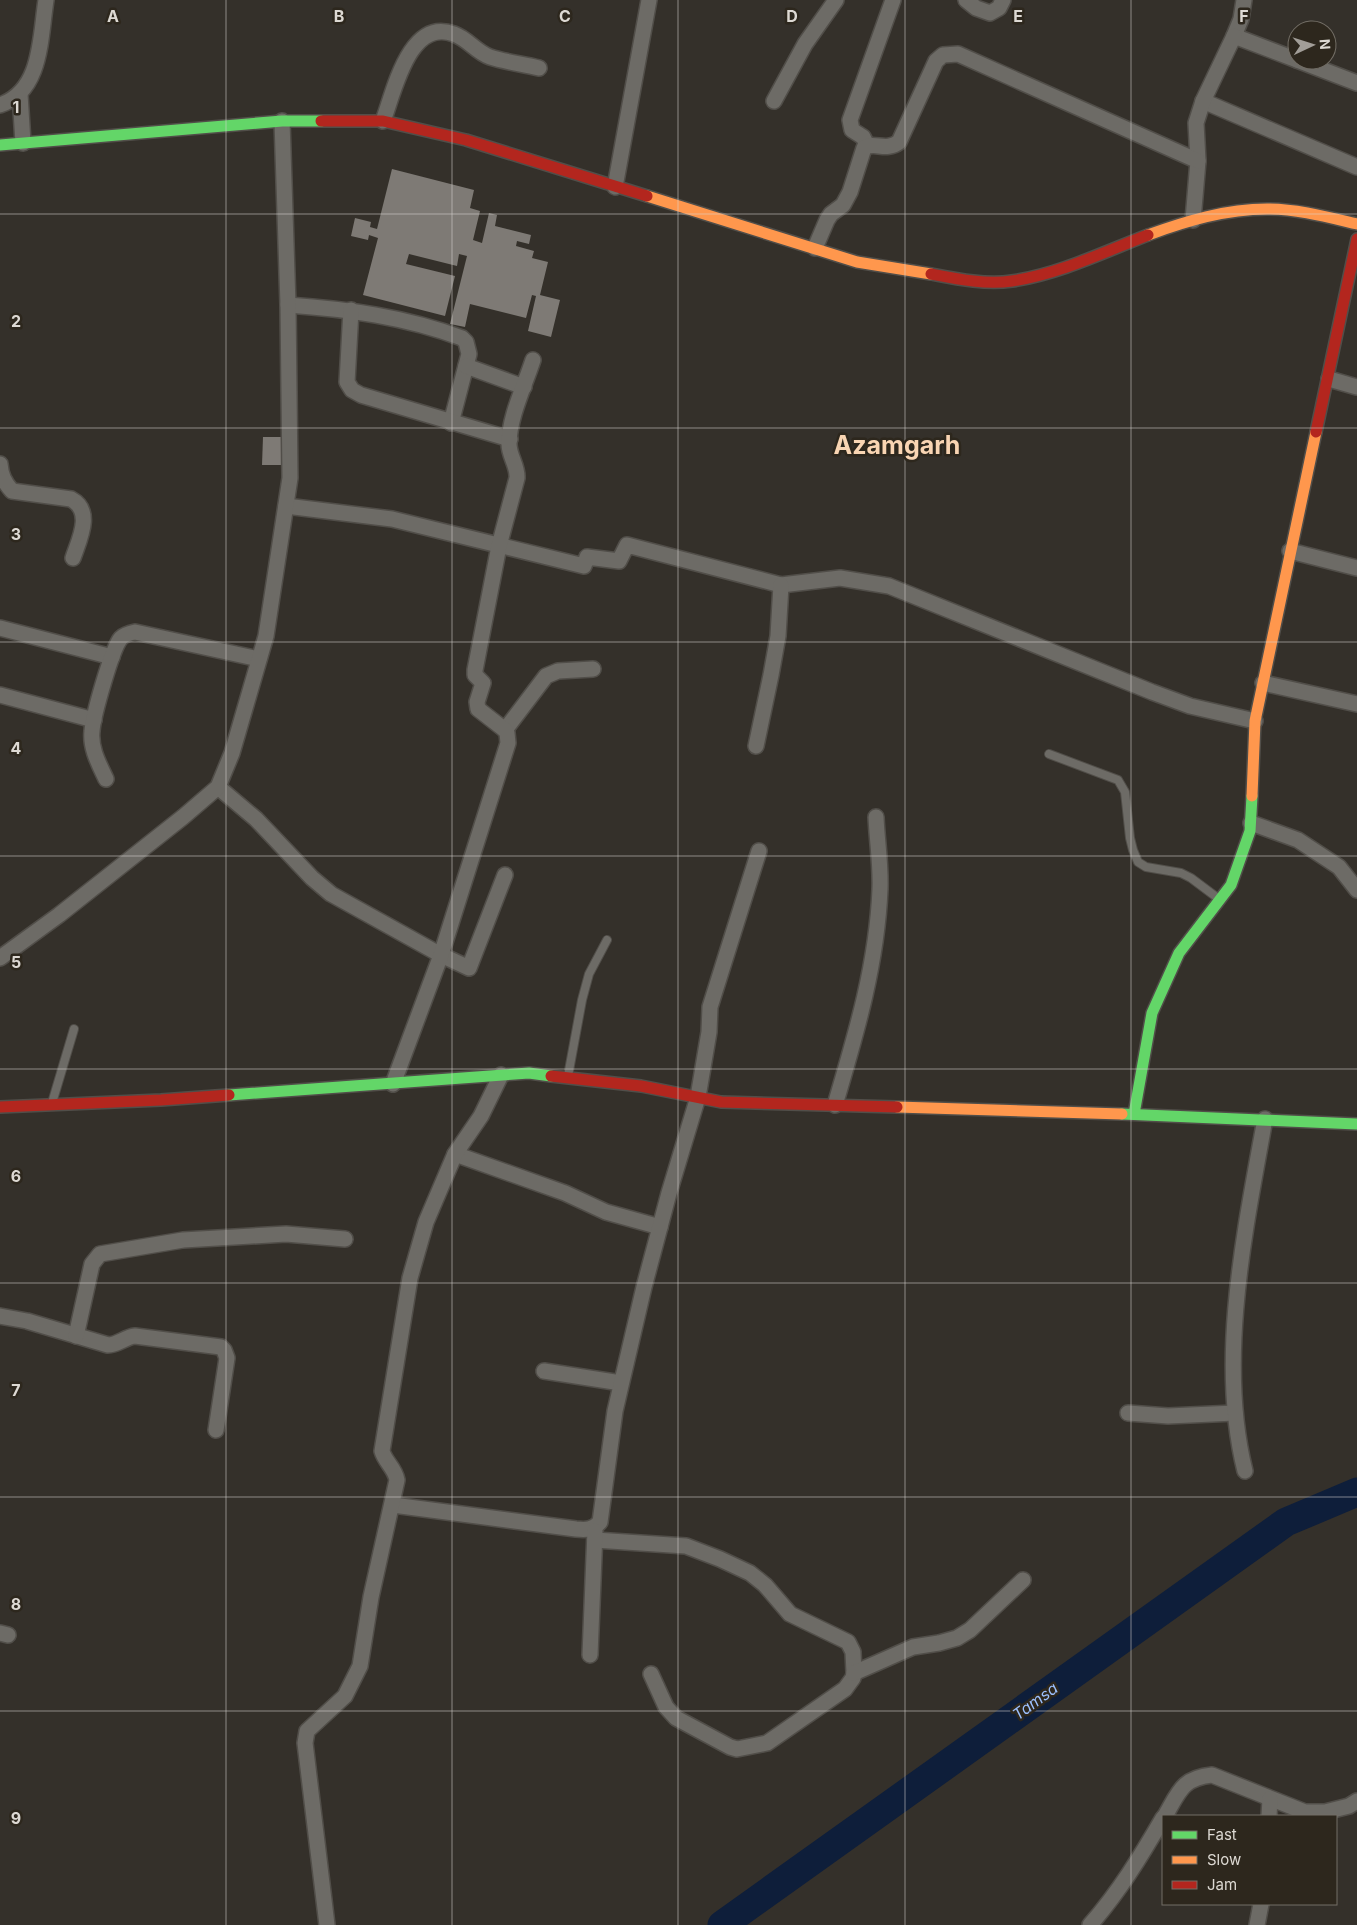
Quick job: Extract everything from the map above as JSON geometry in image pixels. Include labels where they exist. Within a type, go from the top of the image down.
[{"type":"street","points":[[0,105],[10,102],[25,90],[35,70],[46,0]]},
{"type":"street","points":[[615,187],[649,0]]},
{"type":"street","points":[[774,101],[805,44],[836,0]]},
{"type":"street","points":[[867,145],[863,137],[852,130],[850,120],[893,0]]},
{"type":"street","points":[[966,0],[976,8],[990,13],[999,8],[1003,0]]},
{"type":"street","points":[[1193,220],[1198,161],[1196,124],[1203,101],[1241,19],[1244,0]]},
{"type":"street","points":[[384,121],[406,58],[412,48],[424,36],[440,32],[453,34],[464,39],[476,50],[488,56],[539,68]]},
{"type":"street","points":[[1234,36],[1287,56]]},
{"type":"street","points":[[867,145],[895,146],[899,142],[936,61],[943,55],[958,54],[1198,161]]},
{"type":"street","points":[[1323,70],[1357,83]]},
{"type":"street","points":[[20,94],[23,143]]},
{"type":"street","points":[[1203,101],[1357,167]]},
{"type":"street","points":[[0,958],[59,915],[218,787],[232,753],[266,636],[290,478],[288,305],[282,121]]},
{"type":"street","points":[[0,145],[282,121],[384,121],[466,140],[857,262],[965,280],[1010,281],[1044,274],[1181,223],[1229,212],[1268,209],[1303,212],[1357,224]]},
{"type":"street","points":[[815,248],[827,220],[831,214],[843,205],[850,192],[859,158],[867,145]]},
{"type":"street","points":[[1134,1114],[1152,1013],[1179,953],[1231,885],[1250,831],[1255,721],[1290,551],[1329,379],[1357,239]]},
{"type":"street","points":[[288,305],[351,310],[392,318],[462,338],[469,348],[451,423]]},
{"type":"street","points":[[351,310],[347,382],[352,390],[361,395],[451,423],[510,439]]},
{"type":"street","points":[[394,1084],[441,955],[508,743],[505,730],[478,709],[477,702],[483,683],[476,675],[475,670],[499,546],[516,478],[517,471],[511,456],[511,426],[533,360]]},
{"type":"street","points":[[466,366],[524,387]]},
{"type":"street","points":[[1329,379],[1357,387]]},
{"type":"street","points":[[0,464],[1,475],[6,485],[12,490],[72,500],[82,508],[83,527],[73,558]]},
{"type":"street","points":[[286,506],[392,519],[584,566],[587,557],[619,561],[627,545],[781,585],[840,578],[889,586],[1152,692],[1190,706],[1255,721]]},
{"type":"street","points":[[1290,551],[1357,568]]},
{"type":"street","points":[[756,746],[778,636],[781,585]]},
{"type":"street","points":[[0,628],[112,657]]},
{"type":"street","points":[[106,779],[93,749],[92,731],[112,657],[121,638],[128,633],[135,632],[259,659]]},
{"type":"street","points":[[505,730],[546,676],[558,671],[593,669]]},
{"type":"street","points":[[1263,684],[1357,704]]},
{"type":"street","points":[[0,695],[94,720]]},
{"type":"street","points":[[218,787],[256,819],[320,886],[346,903],[468,968],[505,875]]},
{"type":"street","points":[[835,1105],[866,994],[878,922],[880,874],[876,817]]},
{"type":"street","points":[[1251,822],[1298,840],[1339,867],[1357,890]]},
{"type":"street","points":[[590,1655],[595,1534],[602,1514],[608,1451],[621,1383],[660,1227],[698,1097],[709,1032],[710,1007],[760,851]]},
{"type":"street","points":[[0,1107],[160,1100],[529,1073],[641,1086],[721,1102],[1134,1114],[1357,1124]]},
{"type":"street","points":[[327,1925],[305,1743],[307,1731],[345,1696],[360,1666],[371,1598],[392,1505],[396,1474],[385,1460],[382,1451],[410,1278],[426,1222],[456,1154],[481,1116],[501,1076]]},
{"type":"street","points":[[1245,1471],[1239,1447],[1235,1413],[1234,1355],[1244,1232],[1265,1119]]},
{"type":"street","points":[[456,1154],[565,1193],[606,1212],[660,1227]]},
{"type":"street","points":[[76,1336],[92,1264],[100,1254],[192,1239],[286,1234],[345,1239]]},
{"type":"street","points":[[0,1316],[27,1321],[108,1345],[117,1344],[126,1337],[135,1336],[221,1347],[227,1358],[216,1430]]},
{"type":"street","points":[[544,1371],[621,1383]]},
{"type":"street","points":[[1128,1413],[1168,1416],[1235,1413]]},
{"type":"street","points":[[392,1505],[587,1530],[595,1534],[686,1546],[738,1567],[765,1585],[790,1614],[848,1642],[853,1652],[853,1678],[845,1689],[767,1743],[737,1749],[676,1718],[666,1707],[650,1674]]},
{"type":"street","points":[[854,1672],[912,1647],[957,1638],[970,1630],[1023,1580]]},
{"type":"street","points":[[1165,1815],[1187,1782],[1198,1777],[1212,1775],[1305,1812],[1325,1812],[1349,1806],[1357,1801]]},
{"type":"street","points":[[1269,1815],[1270,1799]]},
{"type":"street","points":[[1090,1925],[1107,1906],[1132,1871],[1162,1820]]},
{"type":"street","points":[[1257,1925],[1261,1905]]},
{"type":"lane","points":[[1049,754],[1118,780],[1125,792],[1130,838],[1138,862],[1146,867],[1181,873],[1220,899]]},
{"type":"lane","points":[[568,1078],[582,1000],[590,974],[607,940]]},
{"type":"lane","points":[[51,1105],[74,1029]]},
{"type":"building","points":[[392,169],[474,190],[470,208],[480,211],[473,240],[482,243],[489,213],[497,215],[495,226],[531,235],[529,244],[517,241],[516,246],[534,251],[532,258],[548,262],[540,295],[560,300],[551,337],[528,331],[536,296],[532,295],[526,318],[470,304],[465,327],[450,324],[467,256],[459,254],[457,266],[409,254],[406,264],[455,276],[445,316],[363,295],[378,238],[369,235],[368,240],[351,236],[355,218],[371,222],[370,227],[377,229]]},
{"type":"building","points":[[263,437],[285,437],[285,465],[262,465]]},
{"type":"waterway","name":"Tamsa","points":[[722,1925],[1286,1522],[1357,1492]]},
{"type":"traffic: fast","points":[[0,145],[282,121],[321,121]]},
{"type":"traffic: fast","points":[[1134,1114],[1152,1013],[1179,953],[1231,885],[1250,831],[1252,796]]},
{"type":"traffic: fast","points":[[229,1095],[529,1073],[551,1076]]},
{"type":"traffic: fast","points":[[1122,1114],[1357,1124]]},
{"type":"traffic: slow","points":[[647,196],[857,262],[931,274]]},
{"type":"traffic: slow","points":[[1148,235],[1206,217],[1236,211],[1267,209],[1301,212],[1357,224]]},
{"type":"traffic: slow","points":[[1252,796],[1255,721],[1316,432]]},
{"type":"traffic: slow","points":[[897,1107],[1122,1114]]},
{"type":"traffic: jam","points":[[321,121],[383,121],[466,140],[647,196]]},
{"type":"traffic: jam","points":[[931,274],[982,282],[1002,282],[1030,278],[1064,268],[1148,235]]},
{"type":"traffic: jam","points":[[1316,432],[1357,239]]},
{"type":"traffic: jam","points":[[551,1076],[641,1086],[721,1102],[897,1107]]},
{"type":"traffic: jam","points":[[0,1107],[229,1095]]},
{"type":"district","name":"Azamgarh","points":[[897,445]]}]
